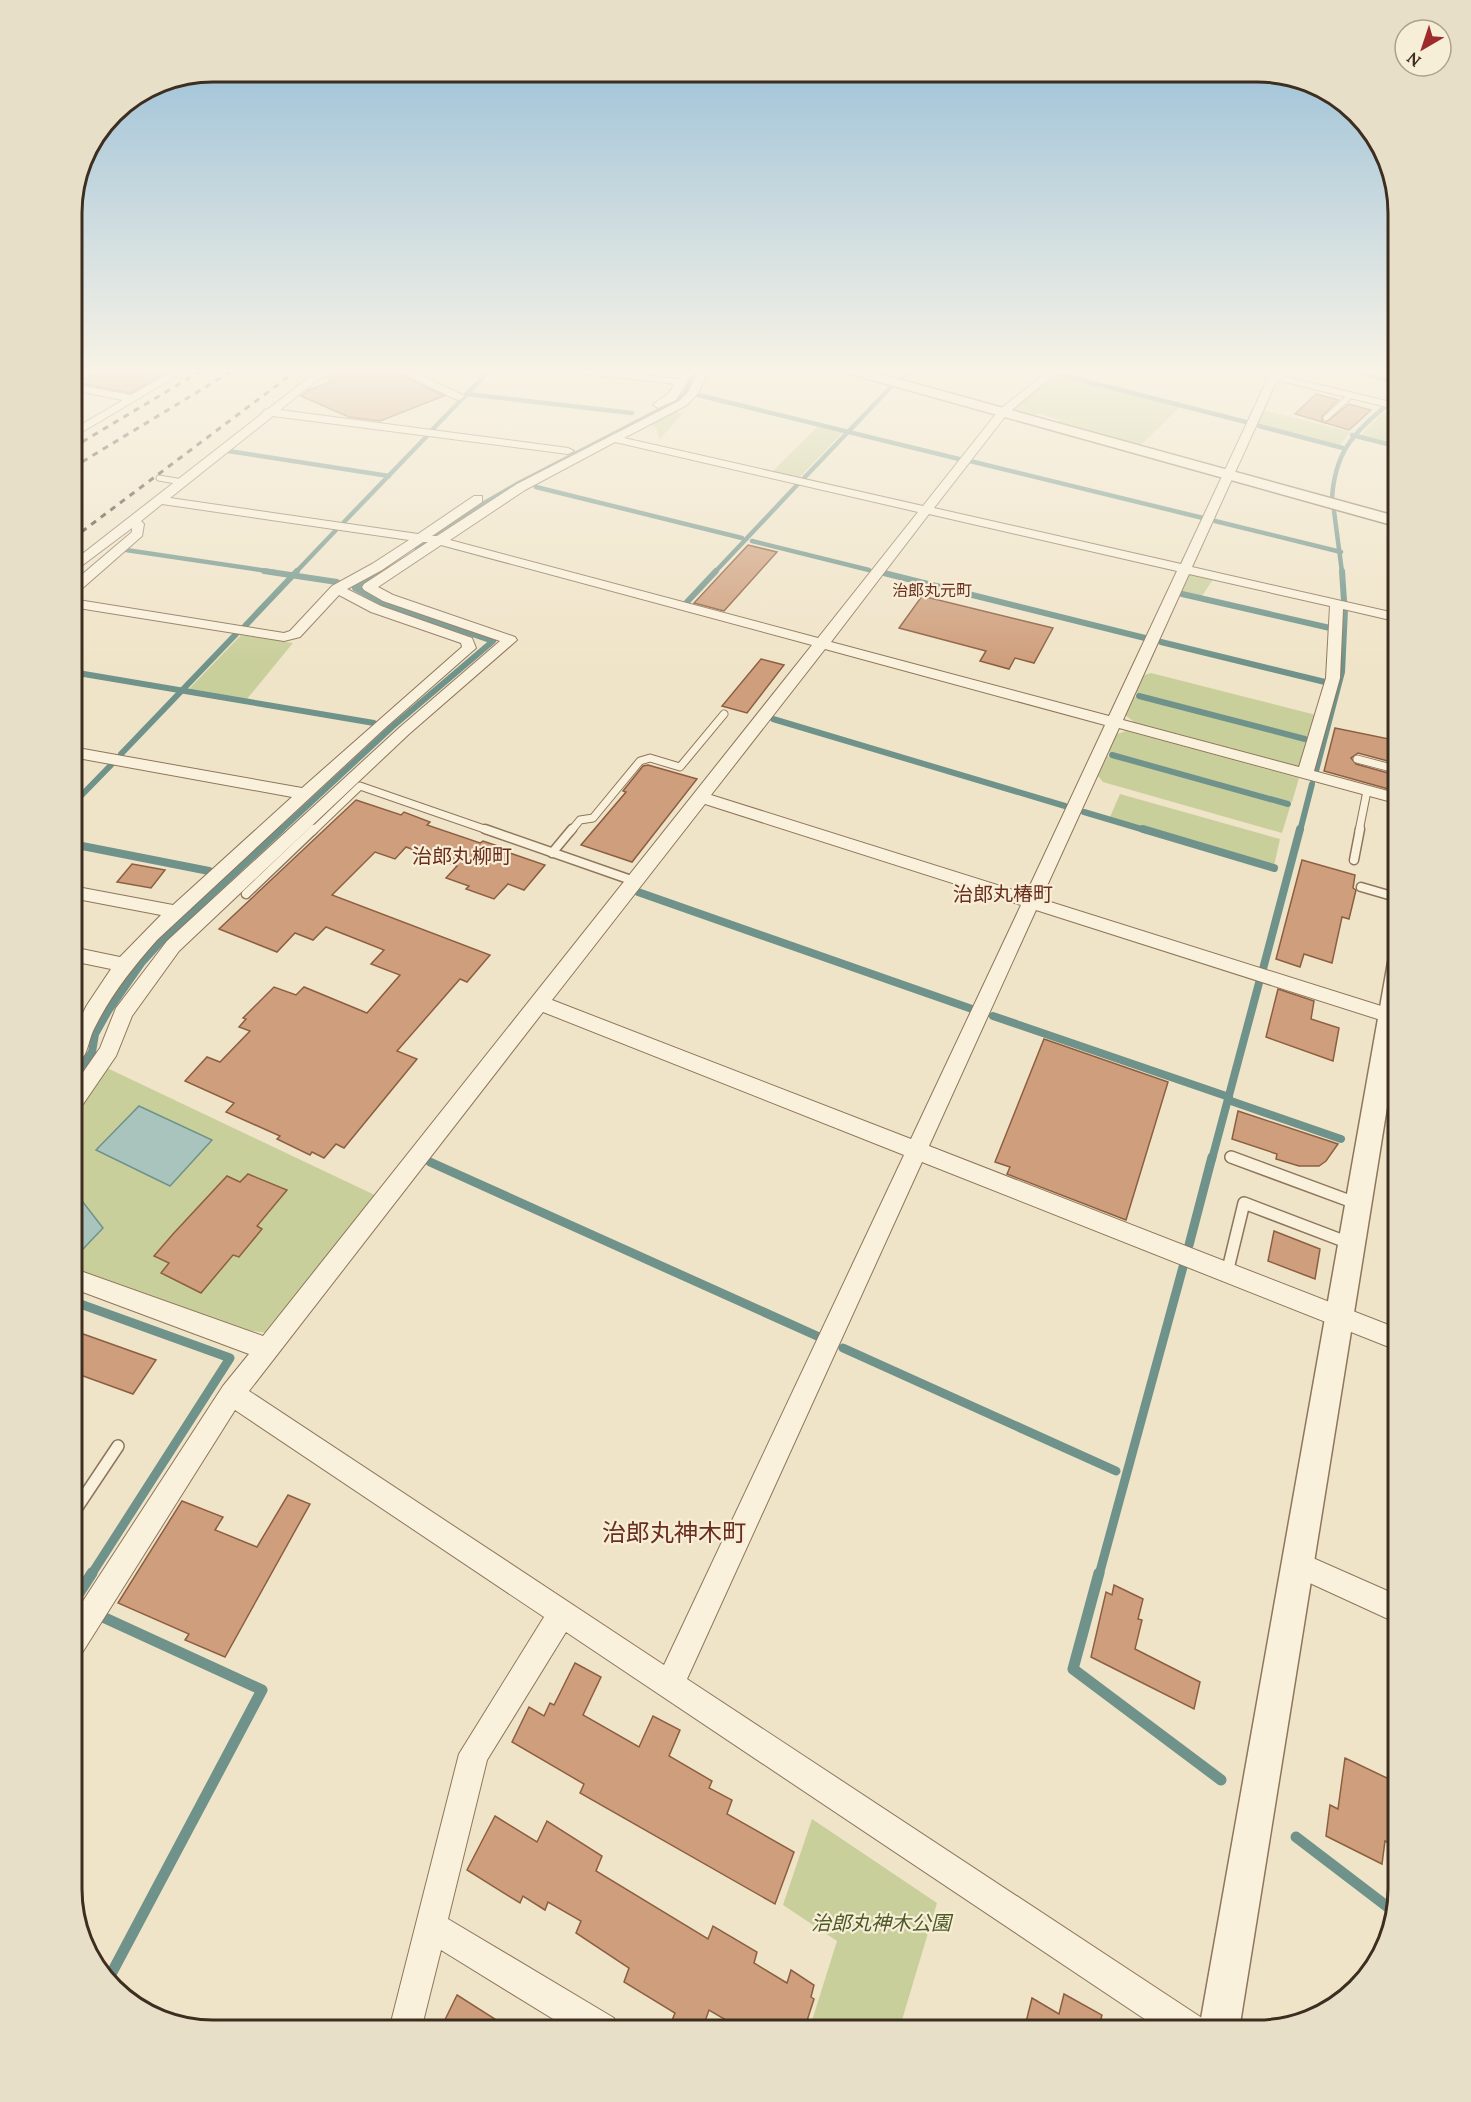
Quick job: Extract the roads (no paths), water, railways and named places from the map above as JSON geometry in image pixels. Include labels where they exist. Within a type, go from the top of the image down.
[{"type":"street","points":[[83,560],[202,466]]},
{"type":"street","points":[[82,1089],[109,1051],[123,1013],[173,946],[404,731],[510,640],[388,598],[369,587],[432,539],[471,503],[540,466]]},
{"type":"street","points":[[83,605],[285,638],[295,634],[337,589],[561,466]]},
{"type":"street","points":[[733,466],[1388,616]]},
{"type":"street","points":[[82,1628],[232,1394],[959,466]]},
{"type":"street","points":[[1199,466],[1388,519]]},
{"type":"street","points":[[670,1684],[1232,466]]},
{"type":"street","points":[[159,500],[432,539],[1388,796]]},
{"type":"street","points":[[83,581],[138,532],[138,516]]},
{"type":"street","points":[[83,1032],[94,1010],[124,965],[151,935],[380,725],[469,648],[467,641],[376,609],[337,589]]},
{"type":"street","points":[[1305,774],[1333,678],[1337,604]]},
{"type":"street","points":[[83,754],[307,794]]},
{"type":"street","points":[[700,797],[1388,1015]]},
{"type":"street","points":[[83,894],[176,912]]},
{"type":"street","points":[[83,956],[124,965]]},
{"type":"street","points":[[540,1003],[1388,1336]]},
{"type":"street","points":[[1221,2020],[1388,1028]]},
{"type":"street","points":[[82,1282],[267,1349]]},
{"type":"street","points":[[232,1394],[1175,2020]]},
{"type":"street","points":[[1297,1564],[1388,1605]]},
{"type":"street","points":[[408,2019],[474,1754],[562,1613]]},
{"type":"street","points":[[431,1926],[585,2019]]},
{"type":"lane","points":[[159,478],[182,482]]},
{"type":"lane","points":[[552,853],[580,820],[593,818],[640,761],[650,758],[680,767],[724,714]]},
{"type":"lane","points":[[1357,759],[1388,767]]},
{"type":"lane","points":[[246,894],[360,786],[634,881]]},
{"type":"lane","points":[[1354,860],[1367,791]]},
{"type":"lane","points":[[1361,887],[1388,895]]},
{"type":"lane","points":[[1230,1157],[1359,1204]]},
{"type":"lane","points":[[1227,1273],[1244,1203],[1352,1244]]},
{"type":"lane","points":[[82,1500],[118,1446]]},
{"type":"water","points":[[139,1106],[212,1140],[170,1186],[96,1150]]},
{"type":"water","points":[[82,1201],[103,1228],[82,1249]]},
{"type":"waterway","points":[[325,466],[388,476]]},
{"type":"waterway","points":[[388,476],[398,466]]},
{"type":"waterway","points":[[417,549],[474,509],[552,466]]},
{"type":"waterway","points":[[804,478],[815,466]]},
{"type":"waterway","points":[[991,466],[1203,518]]},
{"type":"waterway","points":[[1332,498],[1338,466]]},
{"type":"waterway","points":[[344,522],[388,476]]},
{"type":"waterway","points":[[715,572],[798,484]]},
{"type":"waterway","points":[[536,487],[742,538]]},
{"type":"waterway","points":[[1334,511],[1339,552]]},
{"type":"waterway","points":[[1215,521],[1339,552]]},
{"type":"waterway","points":[[296,572],[336,530]]},
{"type":"waterway","points":[[752,541],[869,570]]},
{"type":"waterway","points":[[126,550],[274,572]]},
{"type":"waterway","points":[[1339,552],[1342,572]]},
{"type":"waterway","points":[[382,572],[389,568]]},
{"type":"waterway","points":[[264,571],[293,575]]},
{"type":"waterway","points":[[293,575],[297,571]]},
{"type":"waterway","points":[[280,831],[392,727],[493,641],[387,605],[355,588],[384,571]]},
{"type":"waterway","points":[[687,602],[716,571]]},
{"type":"waterway","points":[[1342,571],[1344,601]]},
{"type":"waterway","points":[[884,573],[1145,638]]},
{"type":"waterway","points":[[245,626],[293,575]]},
{"type":"waterway","points":[[293,575],[337,582]]},
{"type":"waterway","points":[[1182,594],[1330,628]]},
{"type":"waterway","points":[[1316,771],[1342,672],[1345,610]]},
{"type":"waterway","points":[[182,691],[236,634]]},
{"type":"waterway","points":[[1161,642],[1325,682]]},
{"type":"waterway","points":[[83,674],[182,691]]},
{"type":"waterway","points":[[121,754],[182,691]]},
{"type":"waterway","points":[[182,691],[374,723]]},
{"type":"waterway","points":[[1139,696],[1305,739]]},
{"type":"waterway","points":[[773,719],[1065,806]]},
{"type":"waterway","points":[[1112,755],[1288,804]]},
{"type":"waterway","points":[[83,794],[111,765]]},
{"type":"waterway","points":[[1300,831],[1312,784]]},
{"type":"waterway","points":[[1084,812],[1148,831]]},
{"type":"waterway","points":[[82,1065],[92,1052],[95,1034],[108,1011],[142,962],[163,939],[281,829]]},
{"type":"waterway","points":[[1143,829],[1274,868]]},
{"type":"waterway","points":[[1263,969],[1300,829]]},
{"type":"waterway","points":[[83,846],[209,871]]},
{"type":"waterway","points":[[638,892],[972,1009]]},
{"type":"waterway","points":[[1229,1097],[1259,983]]},
{"type":"waterway","points":[[993,1016],[1229,1097]]},
{"type":"waterway","points":[[1212,1159],[1229,1097]]},
{"type":"waterway","points":[[1228,1100],[1341,1139]]},
{"type":"waterway","points":[[1189,1245],[1212,1157]]},
{"type":"waterway","points":[[430,1162],[817,1336]]},
{"type":"waterway","points":[[1099,1575],[1183,1267]]},
{"type":"waterway","points":[[82,1305],[230,1358],[91,1575]]},
{"type":"waterway","points":[[843,1348],[1116,1471]]},
{"type":"waterway","points":[[82,1588],[92,1573]]},
{"type":"waterway","points":[[1099,1573],[1073,1669],[1221,1780]]},
{"type":"waterway","points":[[105,1618],[262,1690],[112,1972]]},
{"type":"waterway","points":[[1296,1837],[1387,1906]]},
{"type":"railway","points":[[83,531],[169,466]]},
{"type":"district","name":"治郎丸元町","points":[[932,590]]},
{"type":"district","name":"治郎丸柳町","points":[[462,856]]},
{"type":"district","name":"治郎丸椿町","points":[[1003,894]]},
{"type":"district","name":"治郎丸神木町","points":[[674,1533]]},
{"type":"park label","name":"治郎丸神木公園","points":[[881,1923]]}]
